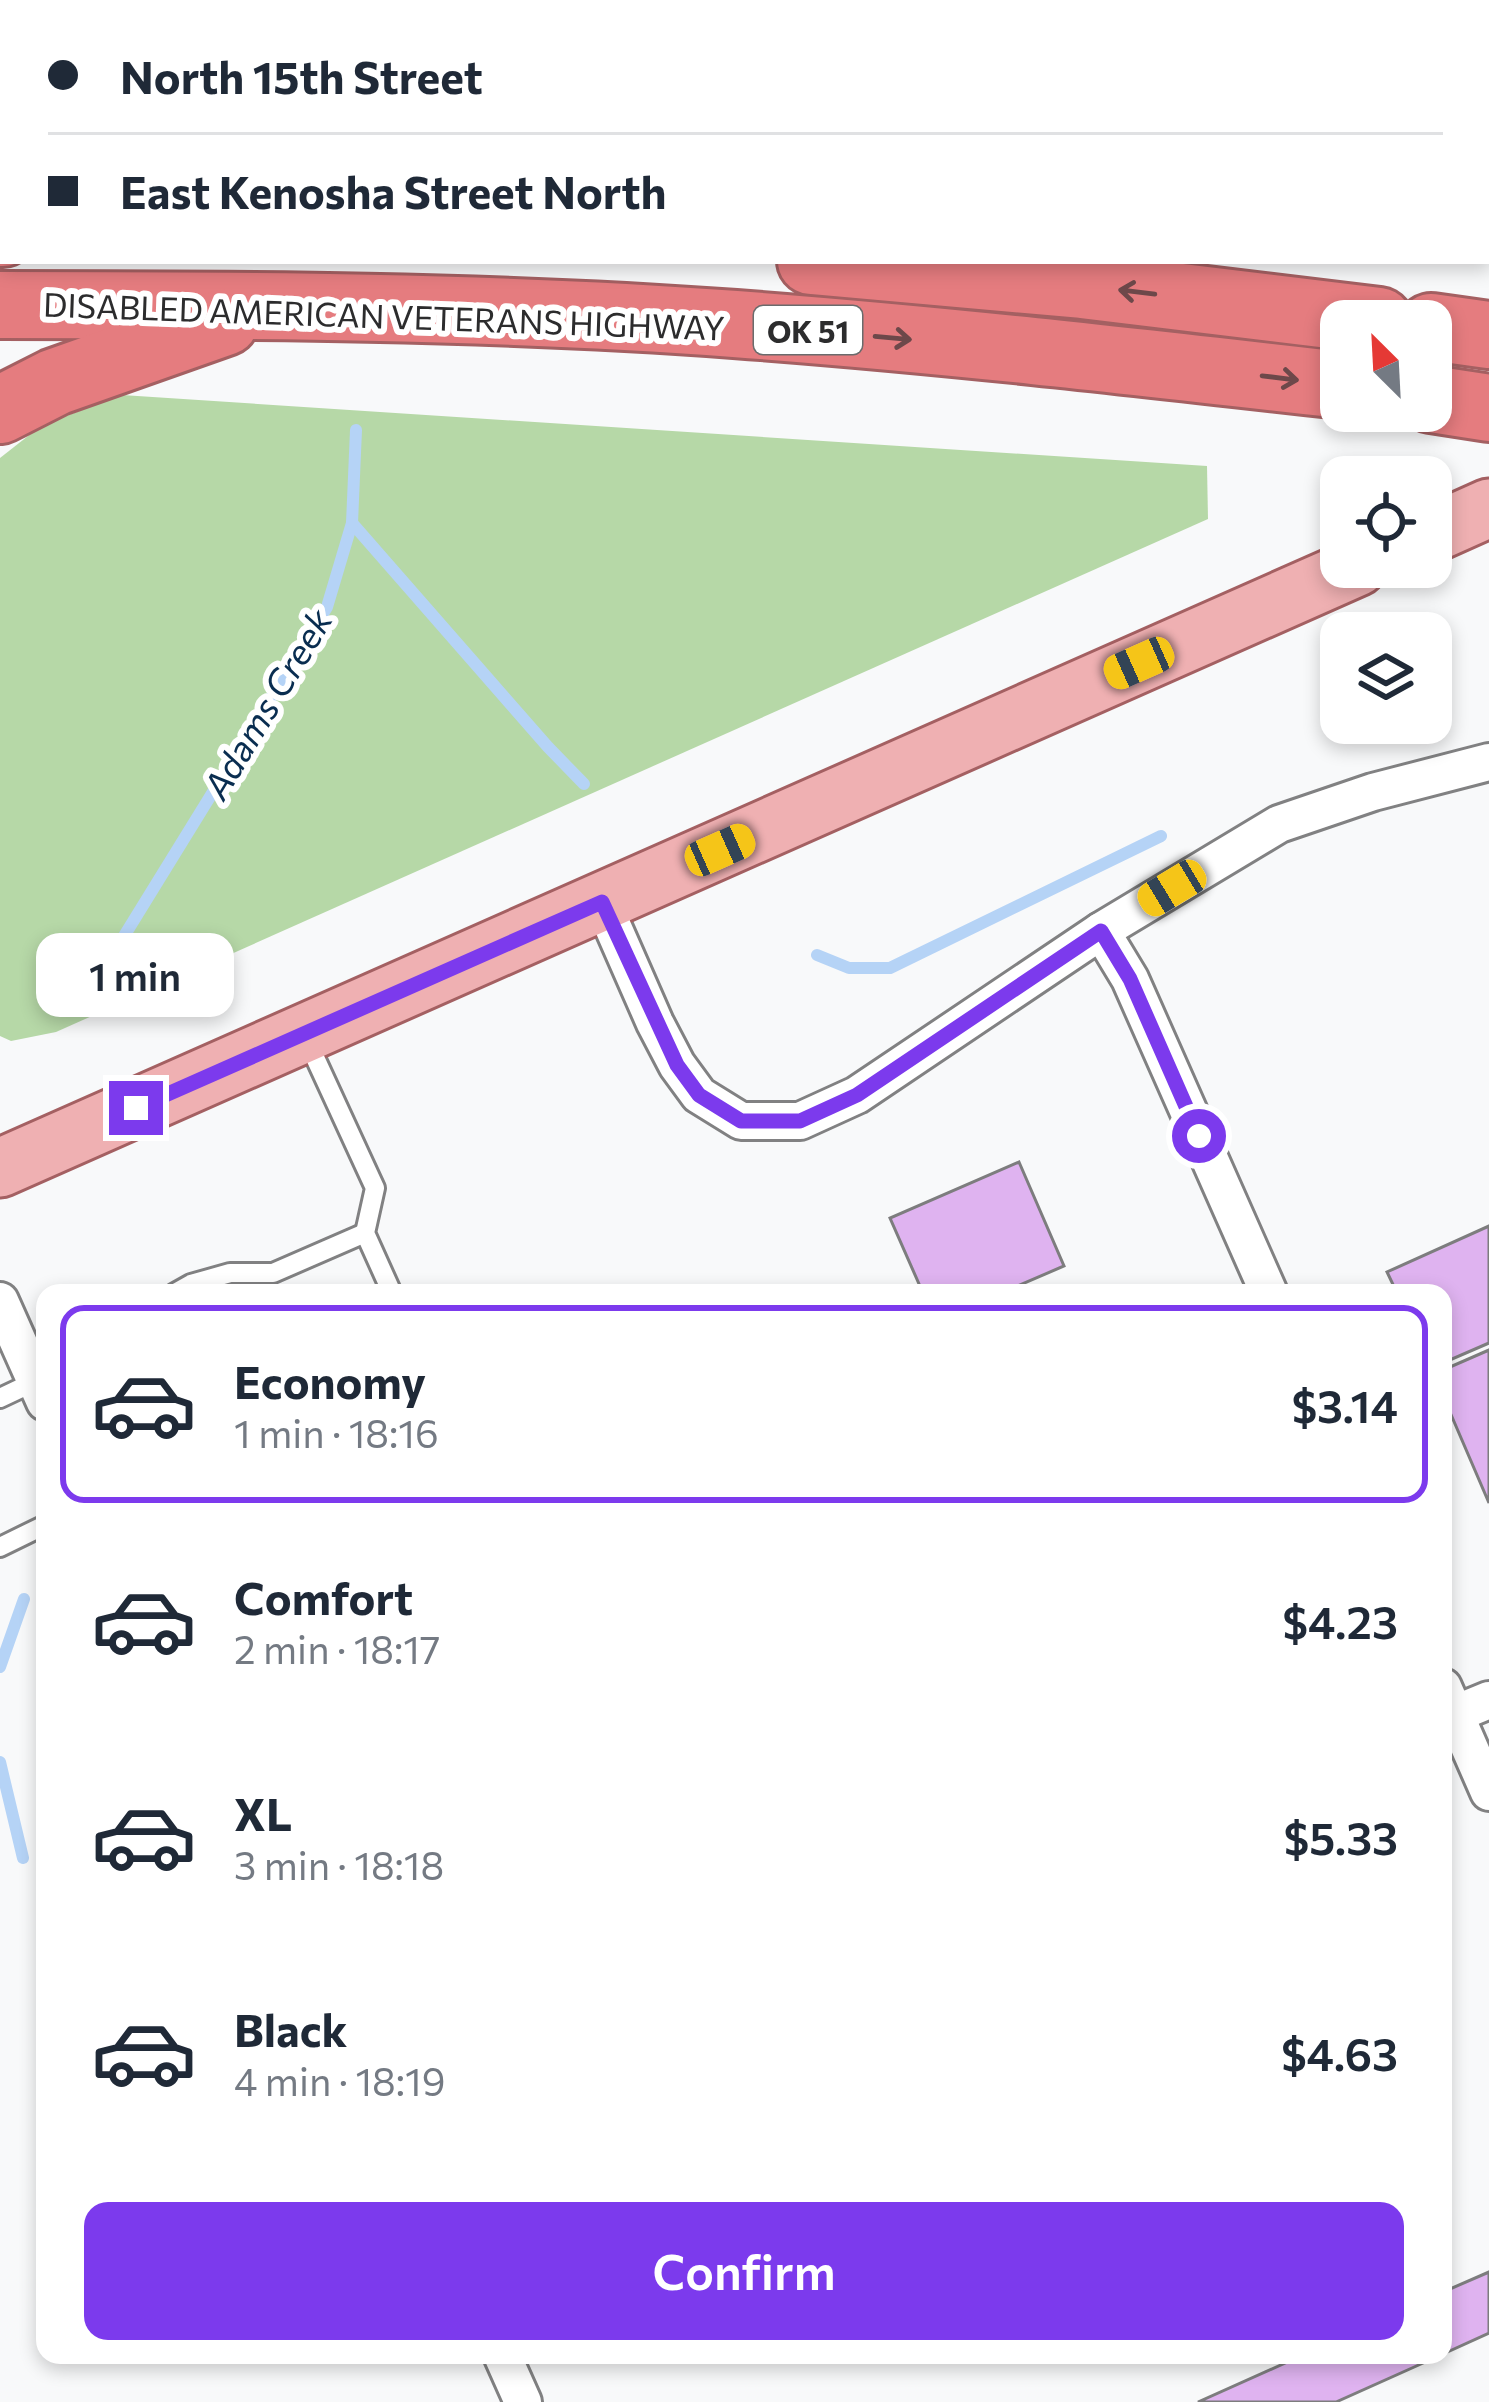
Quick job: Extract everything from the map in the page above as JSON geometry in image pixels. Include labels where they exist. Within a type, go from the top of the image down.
[{"type":"highway","name":"OK 51","points":[[845,264],[1082,285],[1320,314]]},
{"type":"highway","name":"DISABLED AMERICAN VETERANS HIGHWAY","points":[[0,305],[273,305],[733,324],[1053,352],[1320,383]]},
{"type":"highway","points":[[0,410],[55,382],[273,305]]},
{"type":"highway","points":[[1452,330],[1489,335]]},
{"type":"highway","points":[[1452,402],[1489,408]]},
{"type":"main road","points":[[1452,525],[1489,508]]},
{"type":"main road","points":[[0,1168],[1320,583]]},
{"type":"street","points":[[602,902],[677,1065],[699,1095],[741,1121],[800,1121],[857,1095],[1101,931],[1279,824],[1373,792],[1489,762]]},
{"type":"street","points":[[1101,931],[1130,979],[1265,1284]]},
{"type":"street","points":[[0,1301],[36,1381]]},
{"type":"street","points":[[1452,1701],[1489,1700]]},
{"type":"street","points":[[1452,1708],[1489,1792]]},
{"type":"street","points":[[506,2364],[523,2402]]},
{"type":"lane","points":[[304,1033],[375,1188],[365,1233],[388,1284]]},
{"type":"lane","points":[[191,1284],[230,1273],[273,1273],[365,1233]]},
{"type":"lane","points":[[273,1273],[277,1284]]},
{"type":"lane","points":[[0,1397],[36,1393]]},
{"type":"lane","points":[[0,1547],[36,1530]]},
{"type":"green space","points":[[122,395],[1207,466],[1208,519],[56,1032],[11,1041],[0,1036],[0,458],[42,425]]},
{"type":"building","points":[[1019,1162],[1064,1266],[1022,1284],[919,1284],[890,1218]]},
{"type":"building","points":[[1489,1226],[1489,1343],[1452,1359],[1452,1284],[1393,1284],[1387,1272]]},
{"type":"building","points":[[1489,1350],[1489,1503],[1452,1417],[1452,1366]]},
{"type":"building","points":[[1489,2272],[1489,2333],[1452,2350],[1452,2288]]},
{"type":"building","points":[[1283,2364],[1421,2364],[1336,2402],[1198,2402]]},
{"type":"waterway","name":"Adams Creek","points":[[113,954],[327,607],[352,523],[356,430]]},
{"type":"waterway","points":[[352,523],[584,784]]},
{"type":"waterway","points":[[817,955],[849,968],[890,968],[1161,836]]},
{"type":"waterway","name":"Adams Creek","points":[[0,1667],[24,1599]]},
{"type":"waterway","name":"Adams Creek","points":[[0,1762],[23,1858]]},
{"type":"route","points":[[136,1108],[602,902],[677,1065],[699,1095],[741,1121],[800,1121],[857,1095],[1101,931],[1130,979],[1199,1136]]}]
